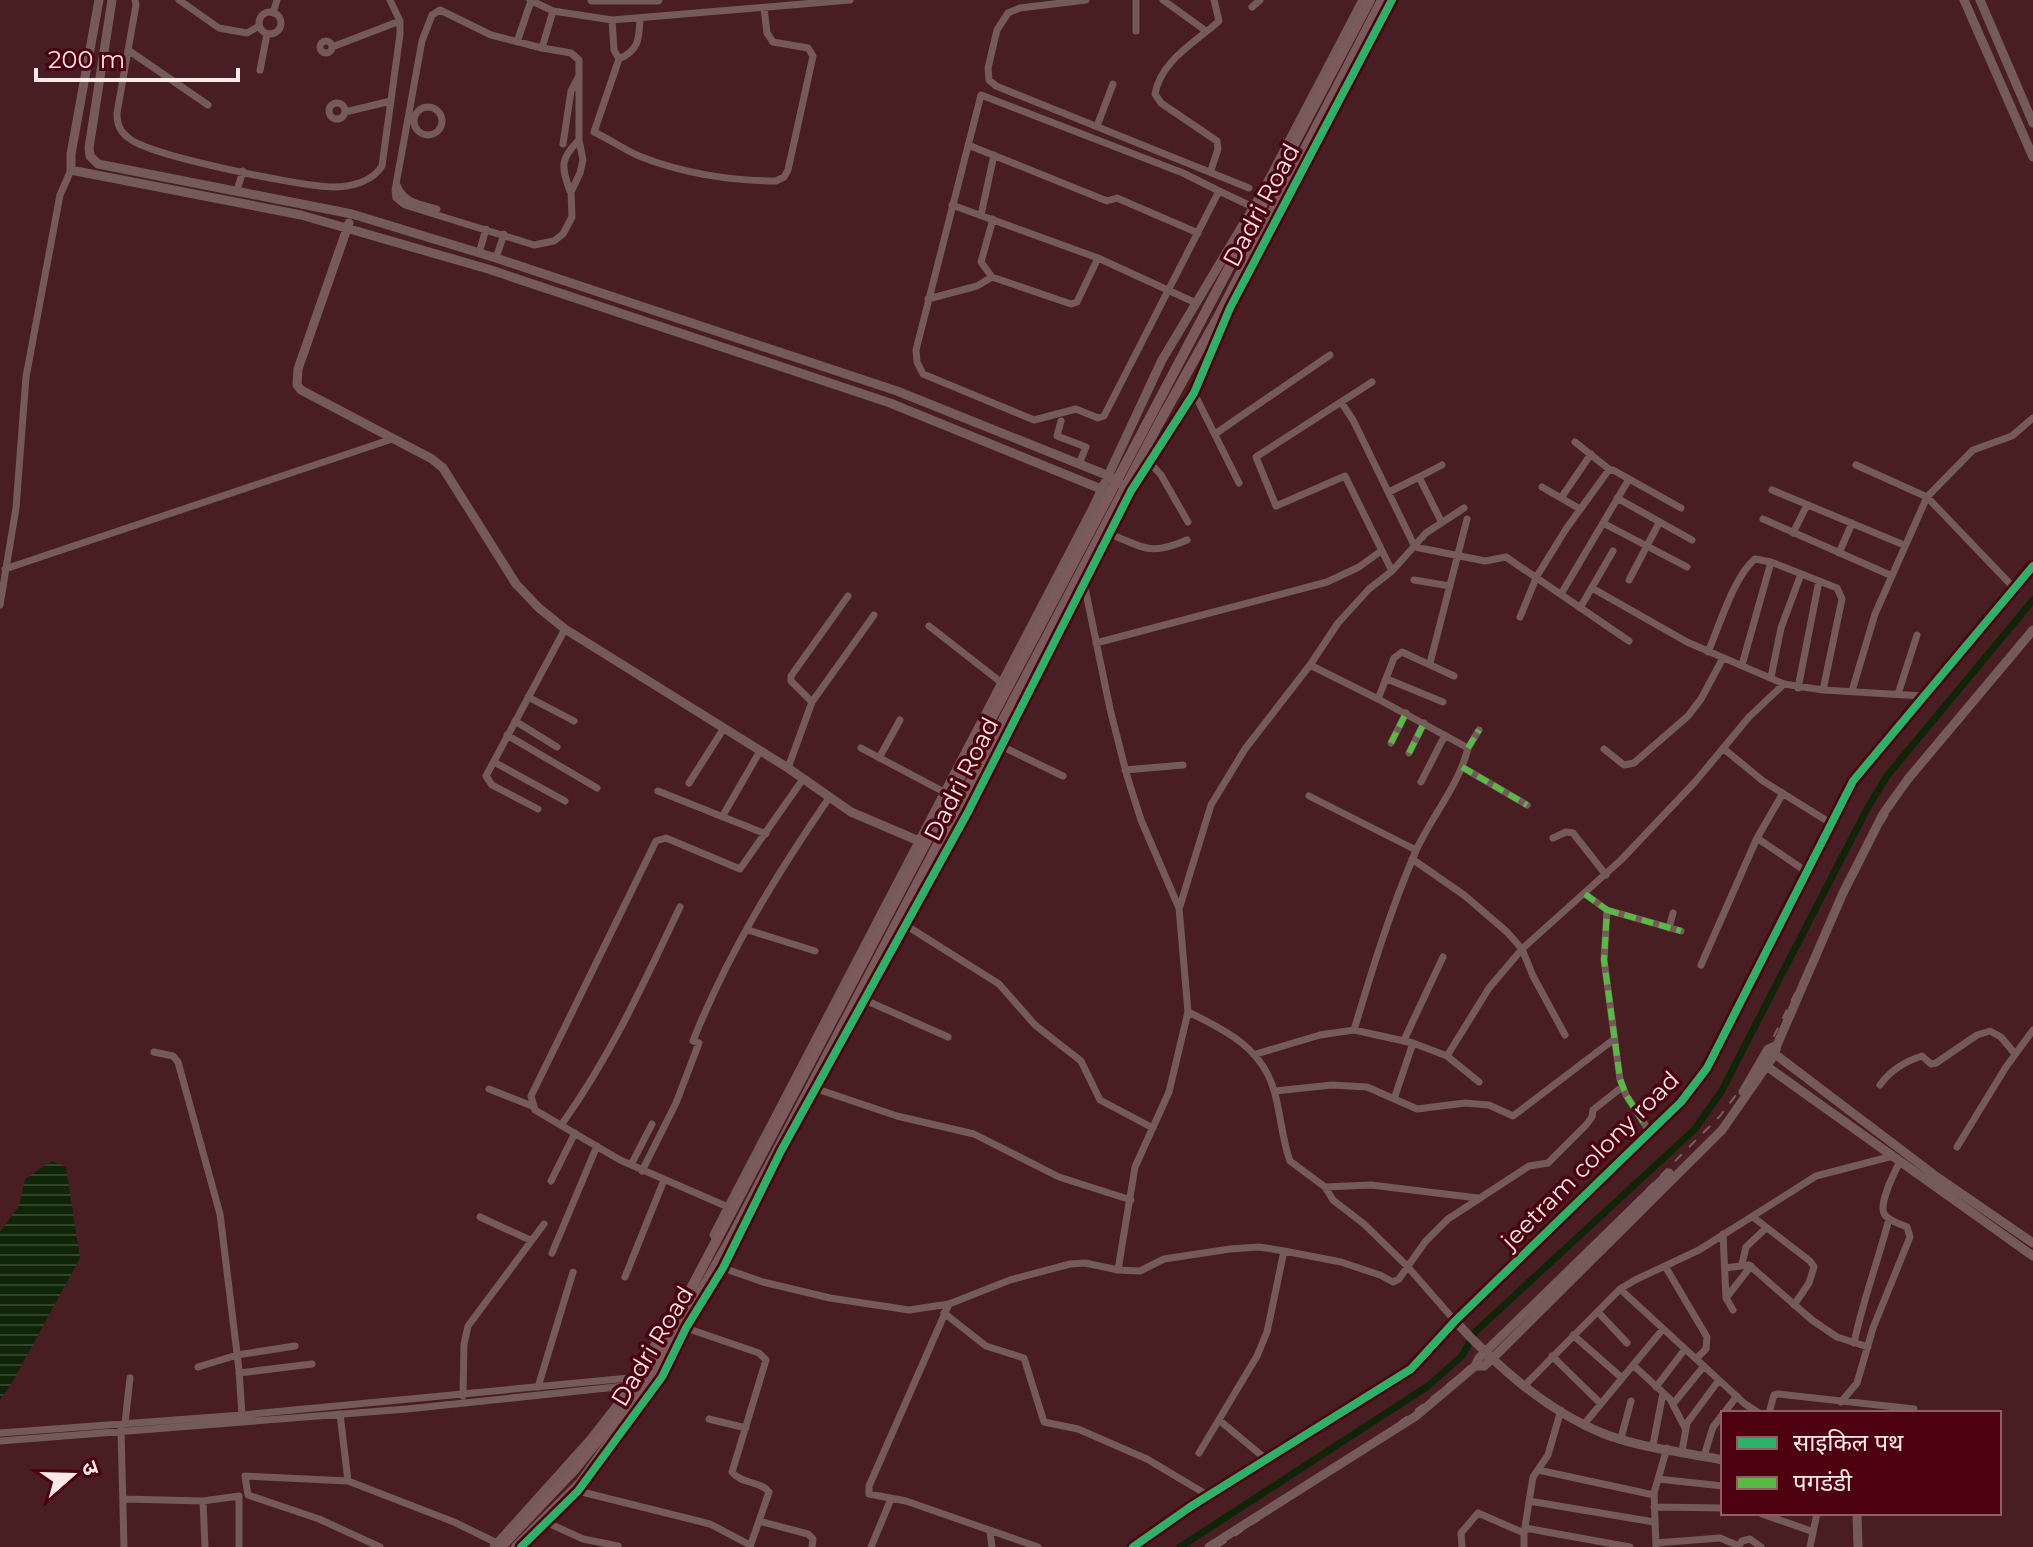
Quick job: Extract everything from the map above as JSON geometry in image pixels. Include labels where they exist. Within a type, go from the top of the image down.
[{"type":"main road","points":[[497,1546],[576,1468],[636,1393],[1370,0]]},
{"type":"main road","points":[[519,1547],[581,1482],[638,1402],[729,1242],[1158,425],[1217,319],[1382,0]]},
{"type":"street","points":[[0,605],[19,479],[26,377],[60,195],[71,170],[71,154],[99,0]]},
{"type":"street","points":[[112,0],[89,148],[90,156],[98,164],[352,214],[496,258],[897,391],[1109,476],[1131,491]]},
{"type":"street","points":[[146,0],[135,0],[117,113],[121,132],[149,150],[318,186],[350,186],[377,174],[382,166],[400,21],[390,0]]},
{"type":"street","points":[[179,0],[219,28],[247,33],[259,26],[262,16],[273,13],[278,16],[280,26],[276,32],[267,34]]},
{"type":"street","points":[[273,13],[277,0]]},
{"type":"street","points":[[517,42],[530,0],[553,11],[612,20],[850,0]]},
{"type":"street","points":[[592,0],[658,0]]},
{"type":"street","points":[[1086,0],[1020,8],[1008,13],[997,30],[987,74],[989,80],[996,86],[1211,170],[1249,188]]},
{"type":"street","points":[[1136,0],[1136,31]]},
{"type":"street","points":[[1163,0],[1206,31]]},
{"type":"street","points":[[1211,170],[1218,149],[1217,141],[1161,103],[1155,94],[1174,59],[1220,18],[1214,0]]},
{"type":"street","points":[[1252,7],[1260,0]]},
{"type":"street","name":"Dadri Road","points":[[497,1546],[591,1439],[635,1381],[1109,476],[1162,360],[1253,207],[1363,0]]},
{"type":"street","name":"Dadri Road","points":[[519,1547],[578,1491],[662,1377],[686,1328],[723,1268],[781,1151],[907,926],[1131,491],[1194,393],[1230,308],[1392,0]]},
{"type":"street","points":[[1964,0],[2033,157]]},
{"type":"street","points":[[1980,0],[2033,123]]},
{"type":"street","points":[[640,19],[638,44],[630,54],[619,59],[594,132],[639,156],[664,164],[718,177],[776,181],[784,177],[788,170],[813,56],[808,48],[773,42],[767,33],[764,8]]},
{"type":"street","points":[[571,192],[582,167],[579,140],[580,65],[576,56],[491,35],[445,11],[432,15],[422,41],[414,109],[396,198],[405,205],[534,245],[554,241],[568,227],[572,217],[571,192],[563,169],[564,158],[579,140]]},
{"type":"street","points":[[542,48],[553,11]]},
{"type":"street","points":[[612,20],[614,50],[619,59]]},
{"type":"street","points":[[332,47],[400,21]]},
{"type":"street","points":[[259,26],[267,34]]},
{"type":"street","points":[[260,70],[267,34]]},
{"type":"street","points":[[128,50],[208,105]]},
{"type":"street","points":[[563,144],[571,91],[580,74]]},
{"type":"street","points":[[1097,126],[1113,84]]},
{"type":"street","points":[[1219,191],[1104,416],[1098,418],[1076,409],[1034,420],[923,374],[915,355],[980,97],[984,95],[1183,173],[1253,207]]},
{"type":"street","points":[[345,112],[391,101]]},
{"type":"street","points":[[410,128],[422,135],[430,135],[437,132],[441,125],[441,117],[436,110],[414,109]]},
{"type":"street","points":[[968,145],[1107,201],[1117,198],[1198,233]]},
{"type":"street","points":[[981,215],[994,155]]},
{"type":"street","points":[[71,170],[301,215],[345,233],[488,269],[811,375],[936,420],[1102,488],[1126,504]]},
{"type":"street","points":[[237,190],[243,171]]},
{"type":"street","points":[[397,183],[403,197],[437,209]]},
{"type":"street","points":[[952,205],[1098,258],[1196,303]]},
{"type":"street","points":[[352,214],[298,369],[297,385],[309,395],[432,459],[443,468],[516,584],[565,629],[788,768],[851,812],[919,841]]},
{"type":"street","points":[[993,219],[981,262],[992,277],[1071,304],[1077,302],[1098,258]]},
{"type":"street","points":[[479,253],[486,229]]},
{"type":"street","points":[[496,258],[504,234]]},
{"type":"street","points":[[928,299],[977,286],[992,277]]},
{"type":"street","points":[[1215,434],[1330,355]]},
{"type":"street","points":[[1372,382],[1256,457],[1276,506],[1345,476],[1392,571]]},
{"type":"street","points":[[1194,393],[1239,483]]},
{"type":"street","points":[[1341,402],[1353,420],[1415,547]]},
{"type":"street","points":[[1852,691],[1890,575],[1927,497],[1973,450],[2012,436],[2033,418]]},
{"type":"street","points":[[1061,421],[1057,436],[1086,447],[1079,464]]},
{"type":"street","points":[[5,569],[392,439]]},
{"type":"street","points":[[1575,442],[1610,470],[1681,508]]},
{"type":"street","points":[[1561,498],[1591,454]]},
{"type":"street","points":[[1389,492],[1442,465]]},
{"type":"street","points":[[1856,465],[1927,497],[2014,588]]},
{"type":"street","points":[[1146,467],[1153,466],[1161,475],[1188,522]]},
{"type":"street","points":[[1520,617],[1537,576],[1580,509],[1610,470]]},
{"type":"street","points":[[1419,477],[1441,521]]},
{"type":"street","points":[[1561,594],[1629,479]]},
{"type":"street","points":[[1542,487],[1580,509]]},
{"type":"street","points":[[1772,490],[1904,545]]},
{"type":"street","points":[[1617,498],[1692,540]]},
{"type":"street","points":[[1793,533],[1807,505]]},
{"type":"street","points":[[1179,908],[1207,815],[1245,749],[1310,665],[1338,623],[1426,533],[1464,508]]},
{"type":"street","points":[[1430,663],[1467,519]]},
{"type":"street","points":[[1763,519],[1890,575]]},
{"type":"street","points":[[1603,523],[1687,567]]},
{"type":"street","points":[[1629,580],[1659,523]]},
{"type":"street","points":[[1839,553],[1852,523]]},
{"type":"street","points":[[1110,534],[1153,551],[1187,540]]},
{"type":"street","points":[[1415,547],[1489,562],[1506,557],[1629,641]]},
{"type":"street","points":[[1096,643],[1327,582],[1359,567],[1381,551]]},
{"type":"street","points":[[1580,608],[1613,551]]},
{"type":"street","points":[[1708,652],[1729,601],[1748,566],[1755,559],[1771,562],[1837,588],[1842,599],[1823,690]]},
{"type":"street","points":[[1742,665],[1771,562]]},
{"type":"street","name":"jeetram colony road","points":[[1133,1547],[1411,1369],[1459,1325],[1681,1102],[1707,1068],[1853,781],[2033,566]]},
{"type":"street","points":[[1771,677],[1781,628],[1801,574]]},
{"type":"street","points":[[1414,580],[1450,586]]},
{"type":"street","points":[[1798,688],[1819,581]]},
{"type":"street","points":[[1084,583],[1125,770],[1135,804],[1179,908],[1188,1012],[1169,1092],[1135,1167],[1118,1270]]},
{"type":"street","points":[[1592,588],[1651,624],[1784,684],[1798,688],[1923,696]]},
{"type":"street","points":[[812,702],[790,679],[848,596]]},
{"type":"street","points":[[788,768],[812,702],[874,615]]},
{"type":"street","points":[[929,626],[1002,683]]},
{"type":"street","points":[[538,809],[488,782],[486,776],[565,629]]},
{"type":"street","points":[[1209,1547],[1416,1416],[1475,1366],[1484,1366],[1488,1356],[1722,1130],[1773,1049],[1843,893],[1883,814],[1908,779],[2033,630]]},
{"type":"street","points":[[1898,694],[1917,635]]},
{"type":"street","points":[[1378,699],[1394,658],[1402,652],[1454,676]]},
{"type":"street","points":[[1604,749],[1624,765],[1634,763],[1688,716],[1723,658]]},
{"type":"street","points":[[1310,665],[1468,748]]},
{"type":"street","points":[[1387,679],[1443,702]]},
{"type":"street","points":[[1447,1056],[1489,988],[1522,949],[1606,875],[1724,749],[1749,717],[1784,684]]},
{"type":"street","points":[[528,697],[574,721]]},
{"type":"street","points":[[1391,743],[1406,713]]},
{"type":"street","points":[[879,758],[900,720]]},
{"type":"street","points":[[515,721],[557,747]]},
{"type":"street","points":[[1409,753],[1424,723]]},
{"type":"street","points":[[689,783],[724,728]]},
{"type":"street","points":[[1354,1030],[1382,939],[1412,859],[1479,730]]},
{"type":"street","points":[[507,735],[597,788]]},
{"type":"street","points":[[1421,782],[1445,735]]},
{"type":"street","points":[[1001,746],[1063,776]]},
{"type":"street","points":[[861,748],[944,792]]},
{"type":"street","points":[[1724,749],[1783,793],[1832,824]]},
{"type":"street","points":[[722,817],[760,751]]},
{"type":"street","points":[[494,762],[565,801]]},
{"type":"street","points":[[1125,770],[1183,765]]},
{"type":"street","points":[[1462,767],[1527,805]]},
{"type":"street","points":[[532,1106],[531,1096],[656,841],[666,838],[738,870],[744,867],[803,779]]},
{"type":"street","points":[[658,791],[766,834]]},
{"type":"street","points":[[1701,965],[1757,838],[1783,793]]},
{"type":"street","points":[[1309,796],[1416,850]]},
{"type":"street","points":[[642,1171],[676,1103],[699,1043],[693,1041],[712,993],[785,862],[829,798]]},
{"type":"street","points":[[1553,838],[1566,832],[1573,833],[1606,875]]},
{"type":"street","points":[[1757,838],[1807,872]]},
{"type":"street","points":[[1412,859],[1489,914],[1522,949],[1565,1035]]},
{"type":"street","points":[[1585,894],[1607,910],[1681,931]]},
{"type":"street","points":[[562,1124],[592,1082],[620,1034],[680,907]]},
{"type":"street","points":[[1607,910],[1604,960],[1622,1087],[1651,1134]]},
{"type":"street","points":[[1669,928],[1673,913]]},
{"type":"street","points":[[907,926],[999,984],[1035,1025],[1081,1061],[1100,1100],[1153,1128]]},
{"type":"street","points":[[748,930],[815,951]]},
{"type":"street","points":[[1404,1040],[1443,957]]},
{"type":"street","points":[[865,1000],[948,1037]]},
{"type":"street","points":[[1188,1012],[1218,1026],[1256,1054],[1275,1091],[1290,1161],[1325,1187],[1333,1200],[1364,1224],[1407,1266],[1488,1356],[1561,1410],[1604,1434],[1721,1460]]},
{"type":"street","points":[[1256,1054],[1320,1035],[1354,1030],[1404,1040],[1447,1056],[1479,1082]]},
{"type":"street","points":[[1957,1147],[2033,1030]]},
{"type":"street","points":[[1880,1085],[1893,1071],[1917,1057],[1922,1056],[1931,1064],[1936,1063],[1977,1035],[1990,1031],[2001,1037],[2015,1054]]},
{"type":"street","points":[[1275,1091],[1350,1085],[1367,1087],[1417,1109],[1454,1104],[1489,1105],[1513,1116],[1613,1040]]},
{"type":"street","points":[[1394,1099],[1413,1043]]},
{"type":"street","points":[[1773,1049],[1937,1177],[2033,1243]]},
{"type":"street","points":[[154,1052],[173,1056],[178,1062],[220,1214],[242,1415]]},
{"type":"street","points":[[1764,1064],[2033,1256]]},
{"type":"street","points":[[723,1268],[763,1282],[830,1298],[909,1310],[949,1304],[1018,1277],[1070,1264],[1144,1270],[1164,1259],[1230,1249],[1266,1248],[1341,1262],[1393,1282],[1436,1230],[1478,1198],[1529,1166],[1548,1163],[1586,1125],[1593,1110],[1622,1087]]},
{"type":"street","points":[[489,1089],[532,1106],[642,1171],[728,1207]]},
{"type":"street","points":[[817,1089],[897,1116],[974,1134],[1059,1177],[1131,1200]]},
{"type":"street","points":[[631,1165],[652,1124]]},
{"type":"street","points":[[551,1181],[575,1133]]},
{"type":"street","points":[[552,1253],[597,1146]]},
{"type":"street","points":[[1525,1385],[1620,1289],[1753,1217],[1816,1176],[1896,1158]]},
{"type":"street","points":[[1833,1411],[1837,1402],[1854,1389],[1889,1285],[1910,1237],[1907,1227],[1885,1216],[1882,1205],[1896,1158]]},
{"type":"street","points":[[625,1277],[664,1180]]},
{"type":"street","points":[[1325,1187],[1371,1185],[1478,1198]]},
{"type":"street","points":[[480,1217],[530,1240]]},
{"type":"street","points":[[1753,1217],[1814,1267],[1809,1283],[1794,1305]]},
{"type":"street","points":[[1854,1343],[1864,1297],[1878,1263],[1889,1219]]},
{"type":"street","points":[[463,1398],[464,1344],[468,1326],[544,1224]]},
{"type":"street","points":[[1726,1298],[1746,1265],[1746,1247],[1766,1228]]},
{"type":"street","points":[[1723,1234],[1726,1298],[1733,1310]]},
{"type":"street","points":[[1199,1453],[1257,1356],[1267,1332],[1284,1251]]},
{"type":"street","points":[[1725,1268],[1746,1265],[1837,1337],[1868,1347]]},
{"type":"street","points":[[1665,1266],[1707,1337],[1706,1349],[1696,1359]]},
{"type":"street","points":[[538,1387],[573,1272]]},
{"type":"street","points":[[1620,1289],[1756,1411]]},
{"type":"street","points":[[949,1304],[869,1486],[869,1494],[906,1501],[1038,1547]]},
{"type":"street","points":[[1598,1312],[1627,1343]]},
{"type":"street","points":[[944,1313],[986,1346],[1024,1358],[1044,1422],[1093,1435],[1147,1459],[1209,1496]]},
{"type":"street","points":[[578,1491],[710,1524],[750,1546],[769,1495],[768,1489],[732,1472],[766,1360],[759,1353],[686,1328]]},
{"type":"street","points":[[1585,1423],[1663,1329]]},
{"type":"street","points":[[1573,1335],[1622,1378]]},
{"type":"street","points":[[198,1367],[237,1355],[295,1346]]},
{"type":"street","points":[[1653,1445],[1659,1390],[1685,1349]]},
{"type":"street","points":[[1552,1356],[1601,1404]]},
{"type":"street","points":[[239,1373],[312,1364]]},
{"type":"street","points":[[1633,1365],[1673,1404],[1685,1428]]},
{"type":"street","points":[[1673,1404],[1704,1366]]},
{"type":"street","points":[[0,1441],[122,1426],[463,1398],[662,1377]]},
{"type":"street","points":[[124,1547],[122,1426],[130,1378]]},
{"type":"street","points":[[1682,1451],[1685,1428],[1692,1414],[1719,1380]]},
{"type":"street","points":[[0,1433],[340,1414],[538,1387],[635,1381],[655,1389]]},
{"type":"street","points":[[1770,1411],[1774,1395],[1778,1394],[1914,1409]]},
{"type":"street","points":[[1727,1411],[1737,1396]]},
{"type":"street","points":[[1621,1438],[1631,1401]]},
{"type":"street","points":[[1524,1547],[1533,1477],[1548,1455],[1561,1410]]},
{"type":"street","points":[[340,1414],[348,1481]]},
{"type":"street","points":[[709,1419],[746,1428]]},
{"type":"street","points":[[1704,1456],[1710,1434],[1721,1419]]},
{"type":"street","points":[[1219,1420],[1267,1460]]},
{"type":"street","points":[[1667,1448],[1654,1495],[1656,1545],[1709,1538],[1726,1540],[1738,1546],[1750,1539],[1761,1547]]},
{"type":"street","points":[[1538,1470],[1654,1495]]},
{"type":"street","points":[[380,1547],[319,1519],[248,1495],[245,1476],[348,1481],[454,1522],[497,1546]]},
{"type":"street","points":[[1658,1479],[1721,1486]]},
{"type":"street","points":[[124,1499],[203,1501],[239,1496],[239,1547]]},
{"type":"street","points":[[871,1547],[891,1499]]},
{"type":"street","points":[[203,1501],[205,1547]]},
{"type":"street","points":[[1529,1501],[1654,1522]]},
{"type":"street","points":[[1654,1507],[1721,1508]]},
{"type":"street","points":[[1462,1547],[1461,1533],[1478,1513],[1524,1530],[1630,1547]]},
{"type":"street","points":[[1765,1515],[1811,1531]]},
{"type":"street","points":[[1786,1523],[1788,1515]]},
{"type":"street","points":[[1810,1547],[1816,1515]]},
{"type":"street","points":[[1857,1515],[1858,1547]]},
{"type":"street","points":[[759,1521],[808,1534],[813,1539],[812,1547]]},
{"type":"street","points":[[546,1522],[583,1539],[618,1546]]},
{"type":"street","points":[[990,1532],[992,1547]]},
{"type":"shaded area","points":[[52,1161],[66,1167],[80,1258],[0,1400],[0,1232],[19,1206],[25,1179]]},
{"type":"waterway","points":[[1180,1547],[1428,1386],[1462,1356],[1475,1332],[1695,1129],[1721,1092],[1868,807],[1887,776],[2033,600]]},
{"type":"railway","points":[[1218,1547],[1320,1479],[1450,1383],[1481,1356],[1720,1116],[1770,1044],[1865,852],[1905,786],[2033,635]]},
{"type":"marked path","points":[[1391,743],[1406,713]]},
{"type":"marked path","points":[[1409,753],[1424,723]]},
{"type":"marked path","points":[[1468,748],[1479,730]]},
{"type":"marked path","points":[[1462,767],[1527,805]]},
{"type":"marked path","points":[[1585,894],[1607,910],[1604,960],[1620,1079],[1626,1095],[1651,1134]]},
{"type":"marked path","points":[[1607,910],[1681,931]]},
{"type":"cycle path","points":[[521,1547],[578,1491],[662,1377],[686,1328],[723,1268],[781,1151],[968,812],[1131,491],[1194,393],[1230,308],[1392,0]]},
{"type":"cycle path","points":[[1133,1547],[1190,1507],[1411,1369],[1455,1321],[1681,1102],[1707,1068],[1853,781],[2033,566]]}]
